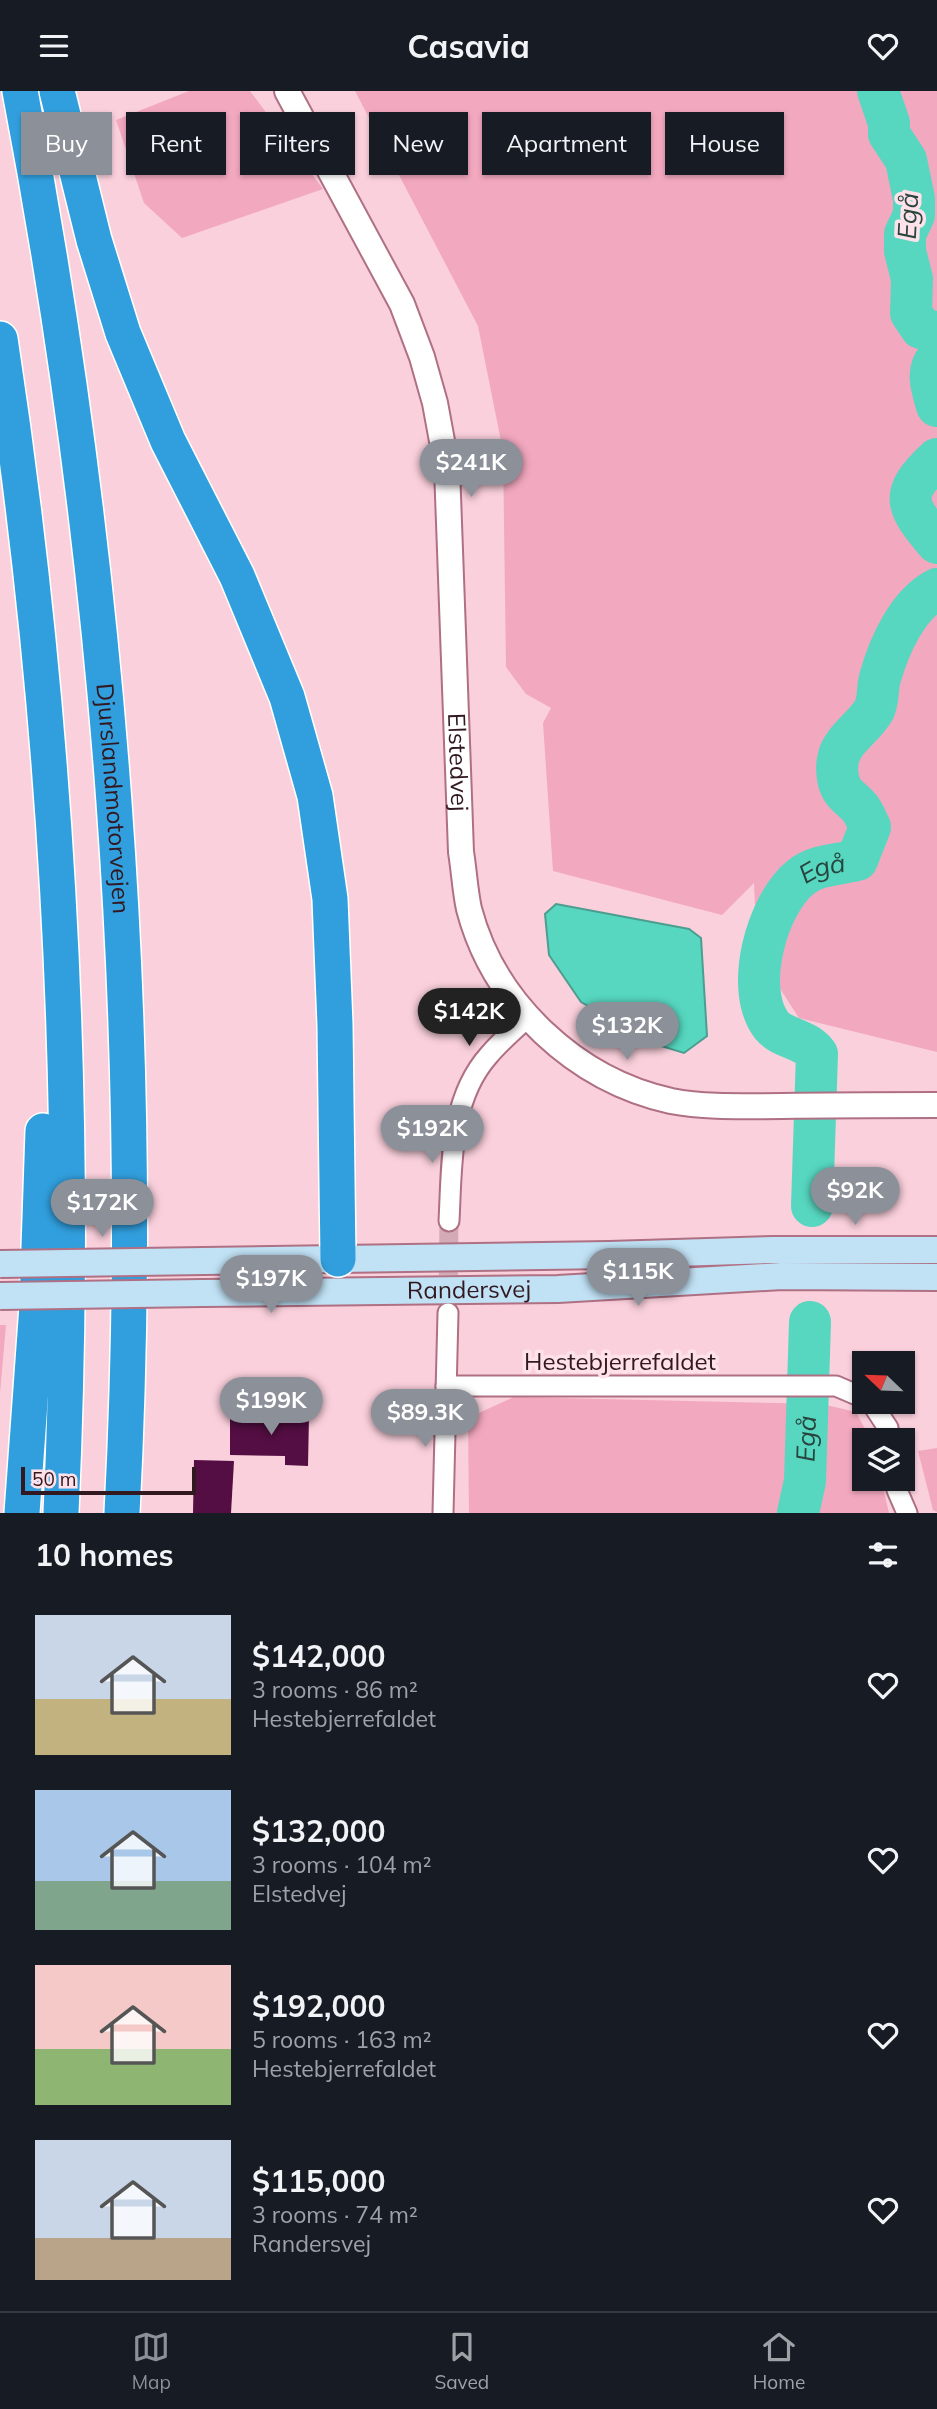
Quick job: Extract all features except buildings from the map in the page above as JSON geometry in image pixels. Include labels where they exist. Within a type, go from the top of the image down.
[{"type":"highway","name":"Djurslandmotorvejen","points":[[20,91],[70,391],[106,708],[123,954],[127,1082],[127,1288],[122,1513]]},
{"type":"highway","points":[[57,91],[94,240],[123,333],[168,441],[237,576],[287,697],[315,796],[330,899],[335,1025],[338,1275]]},
{"type":"highway","points":[[0,339],[19,480],[50,778],[64,1051],[67,1260],[61,1513]]},
{"type":"highway","points":[[22,1513],[37,1306],[50,778]]},
{"type":"main road","name":"Randersvej","points":[[0,1296],[203,1293],[338,1275],[609,1255],[774,1250],[937,1250]]},
{"type":"main road","name":"Randersvej","points":[[0,1264],[204,1261],[338,1275],[558,1289],[782,1276],[937,1277]]},
{"type":"street","name":"Elstedvej","points":[[287,91],[402,304],[435,403],[447,468],[461,852],[469,909],[486,957],[503,988],[553,1042],[581,1063],[605,1077],[654,1096],[702,1104],[937,1105]]},
{"type":"street","points":[[449,1221],[453,1145],[458,1113],[472,1079],[487,1056],[528,1017]]},
{"type":"street","points":[[443,1513],[447,1314]]},
{"type":"street","name":"Hestebjerrefaldet","points":[[446,1386],[836,1386],[852,1393]]},
{"type":"street","points":[[897,1491],[907,1513]]},
{"type":"shaded area","points":[[189,91],[250,91],[266,112],[240,112],[240,175],[313,175],[323,189],[182,238],[144,203],[135,175],[226,175],[226,112],[136,112]]},
{"type":"shaded area","points":[[355,91],[937,91],[937,1052],[799,1018],[757,953],[754,883],[722,915],[553,871],[543,723],[551,708],[526,694],[506,667],[503,451],[478,326],[399,175],[468,175],[468,112],[369,112],[369,118]]},
{"type":"shaded area","points":[[126,116],[126,150],[116,120]]},
{"type":"shaded area","points":[[556,904],[689,929],[701,938],[707,1036],[684,1053],[658,1045],[581,1002],[549,955],[545,914]]},
{"type":"shaded area","points":[[0,1325],[6,1325],[0,1393]]},
{"type":"shaded area","points":[[514,1397],[822,1404],[857,1414],[865,1428],[852,1428],[852,1491],[884,1491],[889,1513],[469,1513],[468,1418]]},
{"type":"shaded area","points":[[937,1448],[937,1512],[933,1510],[918,1451]]},
{"type":"waterway","name":"Egå","points":[[878,91],[889,123],[889,134],[906,160],[914,199],[914,215],[905,234],[905,251],[912,279],[911,313],[921,328],[937,333]]},
{"type":"waterway","name":"Egå","points":[[937,359],[931,370],[937,406]]},
{"type":"waterway","name":"Egå","points":[[937,459],[916,482],[911,501],[918,519],[937,543]]},
{"type":"waterway","name":"Egå","points":[[812,1206],[817,1054],[772,1026],[764,1010],[760,991],[759,970],[763,948],[778,906],[801,877],[821,867],[857,860],[870,827],[857,804],[839,784],[839,756],[848,740],[874,710],[884,666],[901,627],[917,605],[937,589]]},
{"type":"waterway","name":"Egå","points":[[798,1513],[805,1481],[810,1322]]},
{"type":"tunnel","points":[[448,1304],[449,1221]]}]
